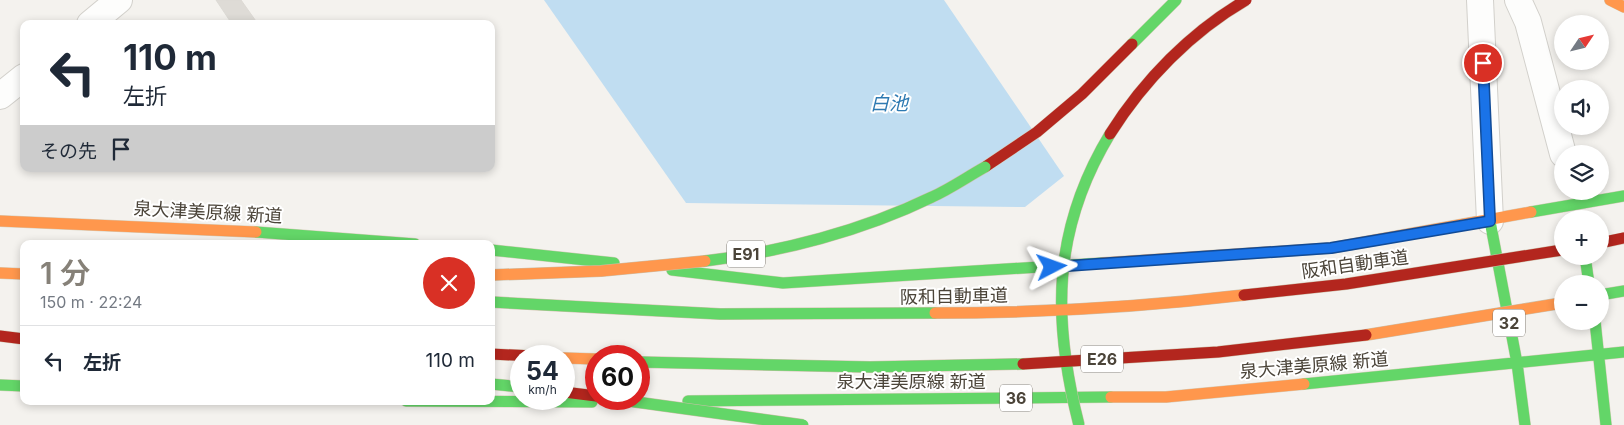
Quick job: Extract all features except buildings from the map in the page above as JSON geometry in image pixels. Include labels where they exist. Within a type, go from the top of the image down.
[{"type":"main road","name":"E91","points":[[495,275],[677,265],[785,248],[860,226],[915,205],[985,167],[1037,132],[1082,94],[1176,0]]},
{"type":"main road","points":[[1079,425],[1067,386],[1060,341],[1059,294],[1064,252],[1074,210],[1110,132],[1138,93],[1169,59],[1201,30],[1246,0]]},
{"type":"main road","points":[[1610,0],[1624,7]]},
{"type":"main road","points":[[495,250],[783,283],[1331,248],[1624,196]]},
{"type":"main road","name":"泉大津美原線 新道","points":[[0,221],[210,228],[364,240]]},
{"type":"main road","name":"32","points":[[1490,221],[1517,363],[1525,425]]},
{"type":"main road","points":[[1609,241],[1624,238]]},
{"type":"main road","name":"阪和自動車道","points":[[495,302],[720,314],[1013,313],[1177,303],[1346,284],[1554,251]]},
{"type":"main road","points":[[0,273],[20,274]]},
{"type":"main road","points":[[1609,293],[1624,290]]},
{"type":"main road","name":"E26","points":[[650,362],[864,367],[1181,355],[1369,335],[1554,304]]},
{"type":"main road","points":[[1596,330],[1606,425]]},
{"type":"main road","points":[[0,336],[20,338]]},
{"type":"main road","name":"泉大津美原線 新道","points":[[495,403],[1166,397],[1600,356],[1624,352]]},
{"type":"main road","points":[[495,354],[510,355]]},
{"type":"main road","points":[[495,384],[510,386]]},
{"type":"main road","points":[[0,385],[20,386]]},
{"type":"main road","points":[[650,404],[803,425]]},
{"type":"street","points":[[1480,0],[1490,221]]},
{"type":"street","points":[[1518,0],[1528,22],[1561,145]]},
{"type":"street","points":[[0,96],[20,80]]},
{"type":"water","name":"白池","points":[[544,0],[944,0],[1064,176],[1025,207],[686,203]]},
{"type":"traffic: fast","points":[[1132,44],[1176,0]]},
{"type":"traffic: fast","points":[[1079,425],[1064,348],[1063,276],[1068,240],[1077,205],[1091,170],[1110,134]]},
{"type":"traffic: fast","points":[[705,261],[792,246],[849,230],[932,197],[985,167]]},
{"type":"traffic: fast","points":[[1531,212],[1624,196]]},
{"type":"traffic: fast","points":[[1490,221],[1517,363],[1525,425]]},
{"type":"traffic: fast","points":[[256,232],[362,240]]},
{"type":"traffic: fast","points":[[495,250],[614,263]]},
{"type":"traffic: fast","points":[[672,270],[783,283],[1102,263]]},
{"type":"traffic: fast","points":[[1586,265],[1588,275]]},
{"type":"traffic: fast","points":[[1609,294],[1624,291]]},
{"type":"traffic: fast","points":[[495,302],[720,314],[935,313]]},
{"type":"traffic: fast","points":[[1596,330],[1606,425]]},
{"type":"traffic: fast","points":[[1304,384],[1624,352]]},
{"type":"traffic: fast","points":[[650,362],[870,367],[1023,364]]},
{"type":"traffic: fast","points":[[495,384],[510,386]]},
{"type":"traffic: fast","points":[[0,385],[20,386]]},
{"type":"traffic: fast","points":[[688,401],[1111,397]]},
{"type":"traffic: fast","points":[[495,401],[585,402]]},
{"type":"traffic: fast","points":[[650,404],[803,425]]},
{"type":"traffic: slow","points":[[1610,0],[1624,7]]},
{"type":"traffic: slow","points":[[1102,263],[1331,248],[1531,212]]},
{"type":"traffic: slow","points":[[0,221],[256,232]]},
{"type":"traffic: slow","points":[[495,275],[601,271],[705,261]]},
{"type":"traffic: slow","points":[[0,273],[20,274]]},
{"type":"traffic: slow","points":[[935,313],[1013,312],[1090,308],[1244,295]]},
{"type":"traffic: slow","points":[[1366,335],[1554,304]]},
{"type":"traffic: slow","points":[[575,358],[585,359]]},
{"type":"traffic: slow","points":[[1111,397],[1166,397],[1304,384]]},
{"type":"traffic: jam","points":[[1110,134],[1153,76],[1170,59],[1206,27],[1246,0]]},
{"type":"traffic: jam","points":[[985,167],[1037,132],[1082,94],[1132,44]]},
{"type":"traffic: jam","points":[[1609,241],[1624,238]]},
{"type":"traffic: jam","points":[[1244,295],[1346,284],[1554,251]]},
{"type":"traffic: jam","points":[[1023,364],[1218,352],[1366,335]]},
{"type":"traffic: jam","points":[[0,336],[20,338]]},
{"type":"traffic: jam","points":[[495,354],[510,355]]},
{"type":"traffic: jam","points":[[575,393],[585,395]]},
{"type":"route","points":[[1052,267],[1331,248],[1490,221],[1483,63]]}]
